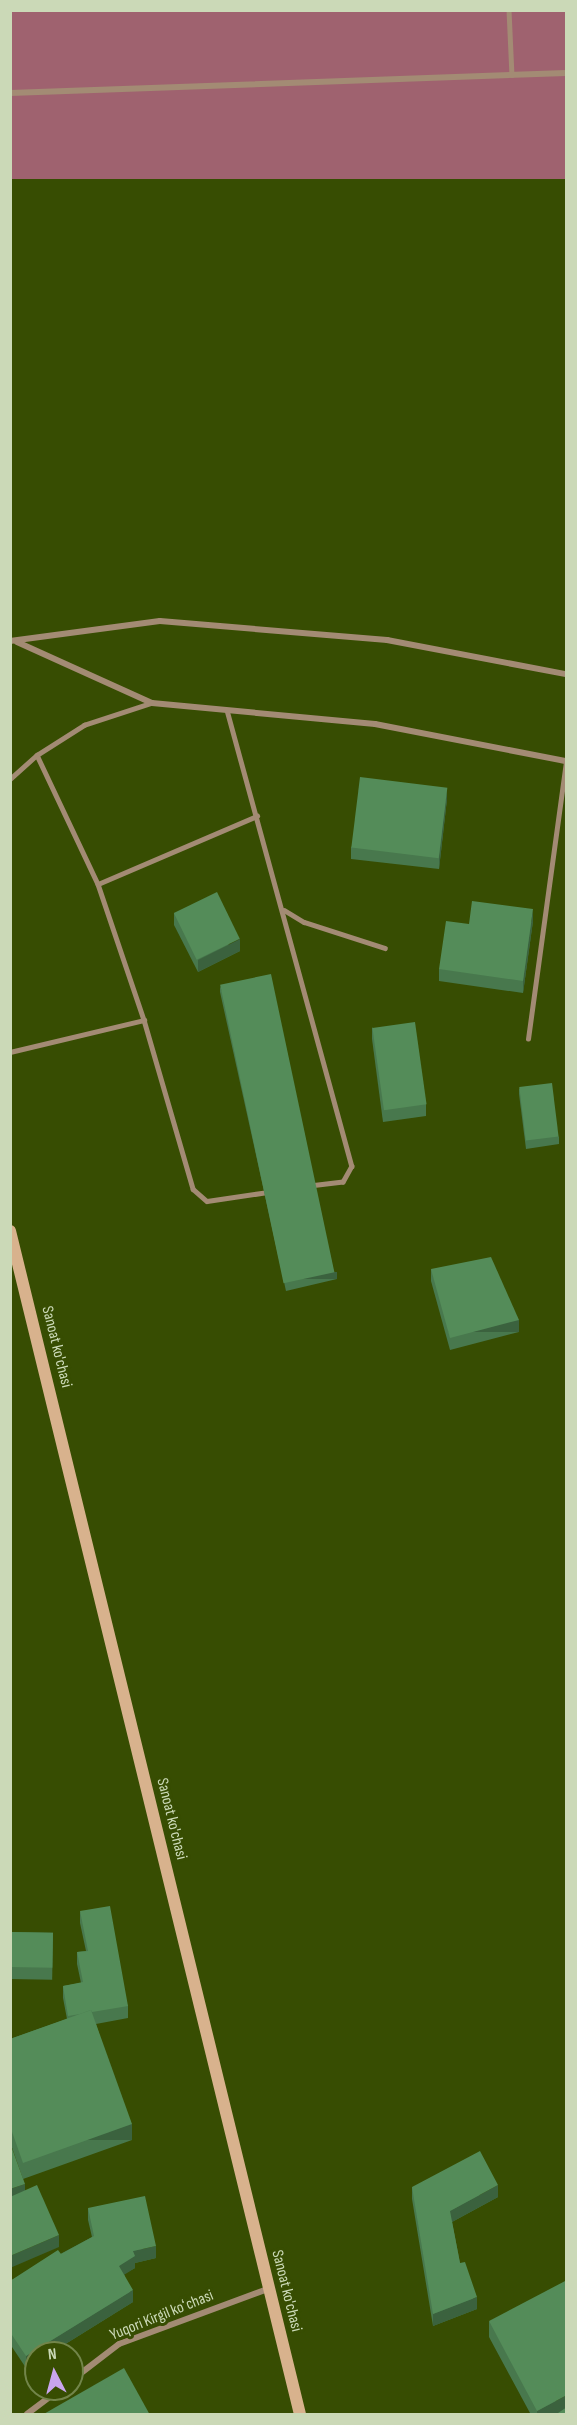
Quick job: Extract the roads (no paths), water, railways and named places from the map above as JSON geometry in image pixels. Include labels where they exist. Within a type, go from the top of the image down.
[{"type":"main road","name":"Sanoat ko'chasi","points":[[10,1231],[300,2415]]},
{"type":"street","points":[[10,93],[567,73]]},
{"type":"street","points":[[14,641],[160,621],[387,640],[567,674]]},
{"type":"street","points":[[14,641],[152,703],[375,724],[567,761]]},
{"type":"street","name":"Yuqori Kirgil koʻchasi","points":[[84,2371],[119,2344],[268,2289]]},
{"type":"street","points":[[27,2415],[45,2401]]},
{"type":"lane","points":[[509,10],[512,75]]},
{"type":"lane","points":[[10,779],[37,755],[84,725],[152,703]]},
{"type":"lane","points":[[226,710],[283,909],[352,1167],[343,1182],[309,1186]]},
{"type":"lane","points":[[37,755],[99,884],[144,1020],[193,1189],[207,1201],[275,1191]]},
{"type":"lane","points":[[528,1039],[567,761]]},
{"type":"lane","points":[[99,884],[257,816]]},
{"type":"lane","points":[[283,909],[304,922],[385,948]]},
{"type":"lane","points":[[10,1052],[144,1020]]}]
